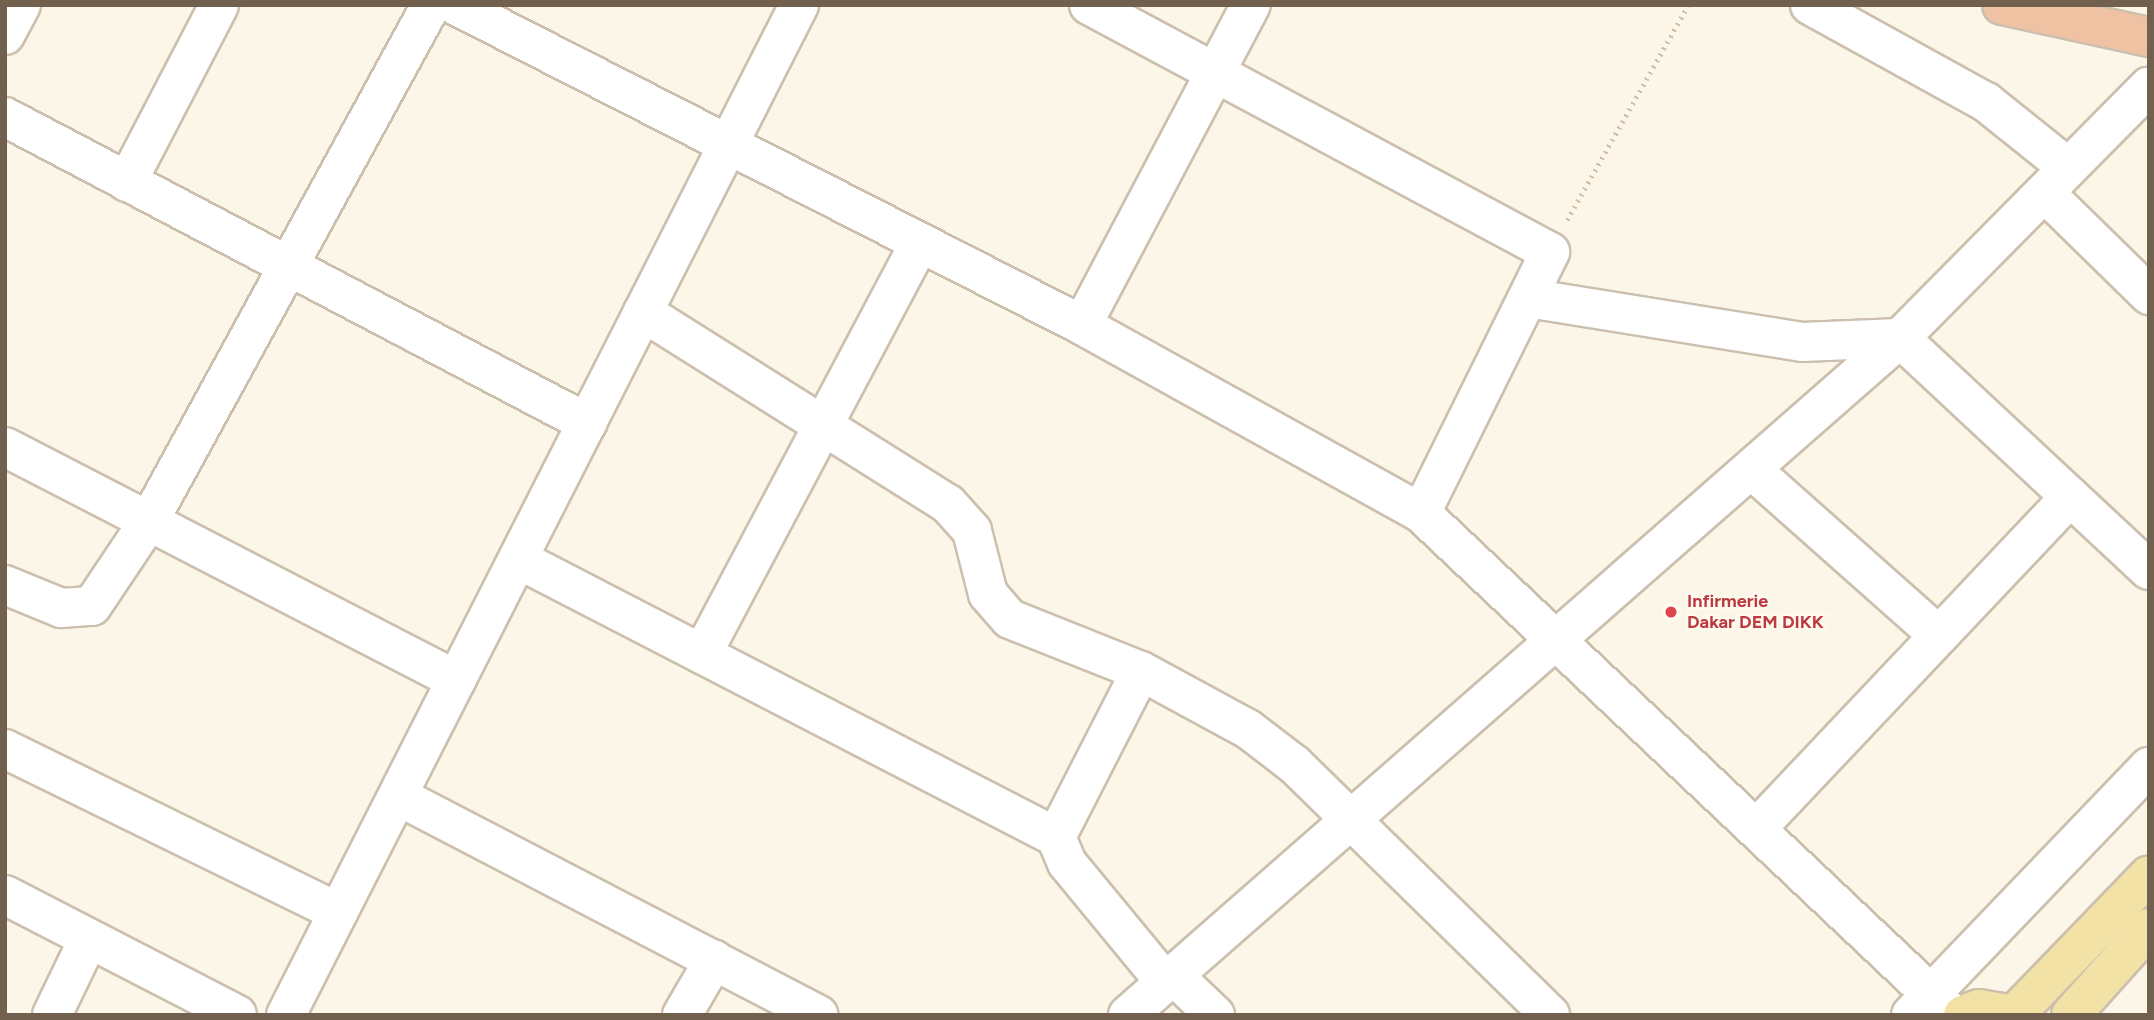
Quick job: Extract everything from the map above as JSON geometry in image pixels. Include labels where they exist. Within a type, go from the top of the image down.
[{"type":"highway","points":[[2002,5],[2149,37]]},
{"type":"main road","points":[[1963,1015],[1979,1009],[2014,1015],[2149,874]]},
{"type":"main road","points":[[2071,1015],[2149,928]]},
{"type":"street","points":[[5,36],[21,5]]},
{"type":"street","points":[[127,182],[219,5]]},
{"type":"street","points":[[5,585],[61,608],[92,606],[149,521],[431,5]]},
{"type":"street","points":[[456,5],[502,15],[729,144],[919,244],[1082,325],[1422,513],[1757,828],[1931,1008],[2149,768]]},
{"type":"street","points":[[286,1015],[799,5]]},
{"type":"street","points":[[1089,5],[1550,252],[1422,513]]},
{"type":"street","points":[[1082,325],[1218,74],[1251,5]]},
{"type":"street","points":[[1810,5],[1986,102],[2056,180],[2149,295]]},
{"type":"street","points":[[1128,1015],[1900,338],[2056,180],[2144,99]]},
{"type":"street","points":[[5,117],[587,423]]},
{"type":"street","points":[[702,654],[919,244]]},
{"type":"street","points":[[1528,298],[1802,342],[1900,338],[2149,570]]},
{"type":"street","points":[[643,312],[825,421],[948,504],[972,531],[988,594],[1010,619],[1141,671],[1248,729],[1295,765],[1348,820],[1550,1015]]},
{"type":"street","points":[[5,447],[456,680]]},
{"type":"street","points":[[1751,469],[1939,636]]},
{"type":"street","points":[[1757,828],[2070,497]]},
{"type":"street","points":[[518,559],[1056,837],[1067,863],[1169,979],[1215,1015]]},
{"type":"street","points":[[1056,837],[1141,671]]},
{"type":"street","points":[[5,749],[338,912]]},
{"type":"street","points":[[398,796],[818,1015]]},
{"type":"street","points":[[5,895],[237,1015]]},
{"type":"street","points":[[52,1015],[89,938]]},
{"type":"street","points":[[682,1015],[714,960]]},
{"type":"path","points":[[1550,252],[1688,5]]},
{"type":"place","name":"Infirmerie Dakar DEM DIKK","points":[[1671,612]]}]
